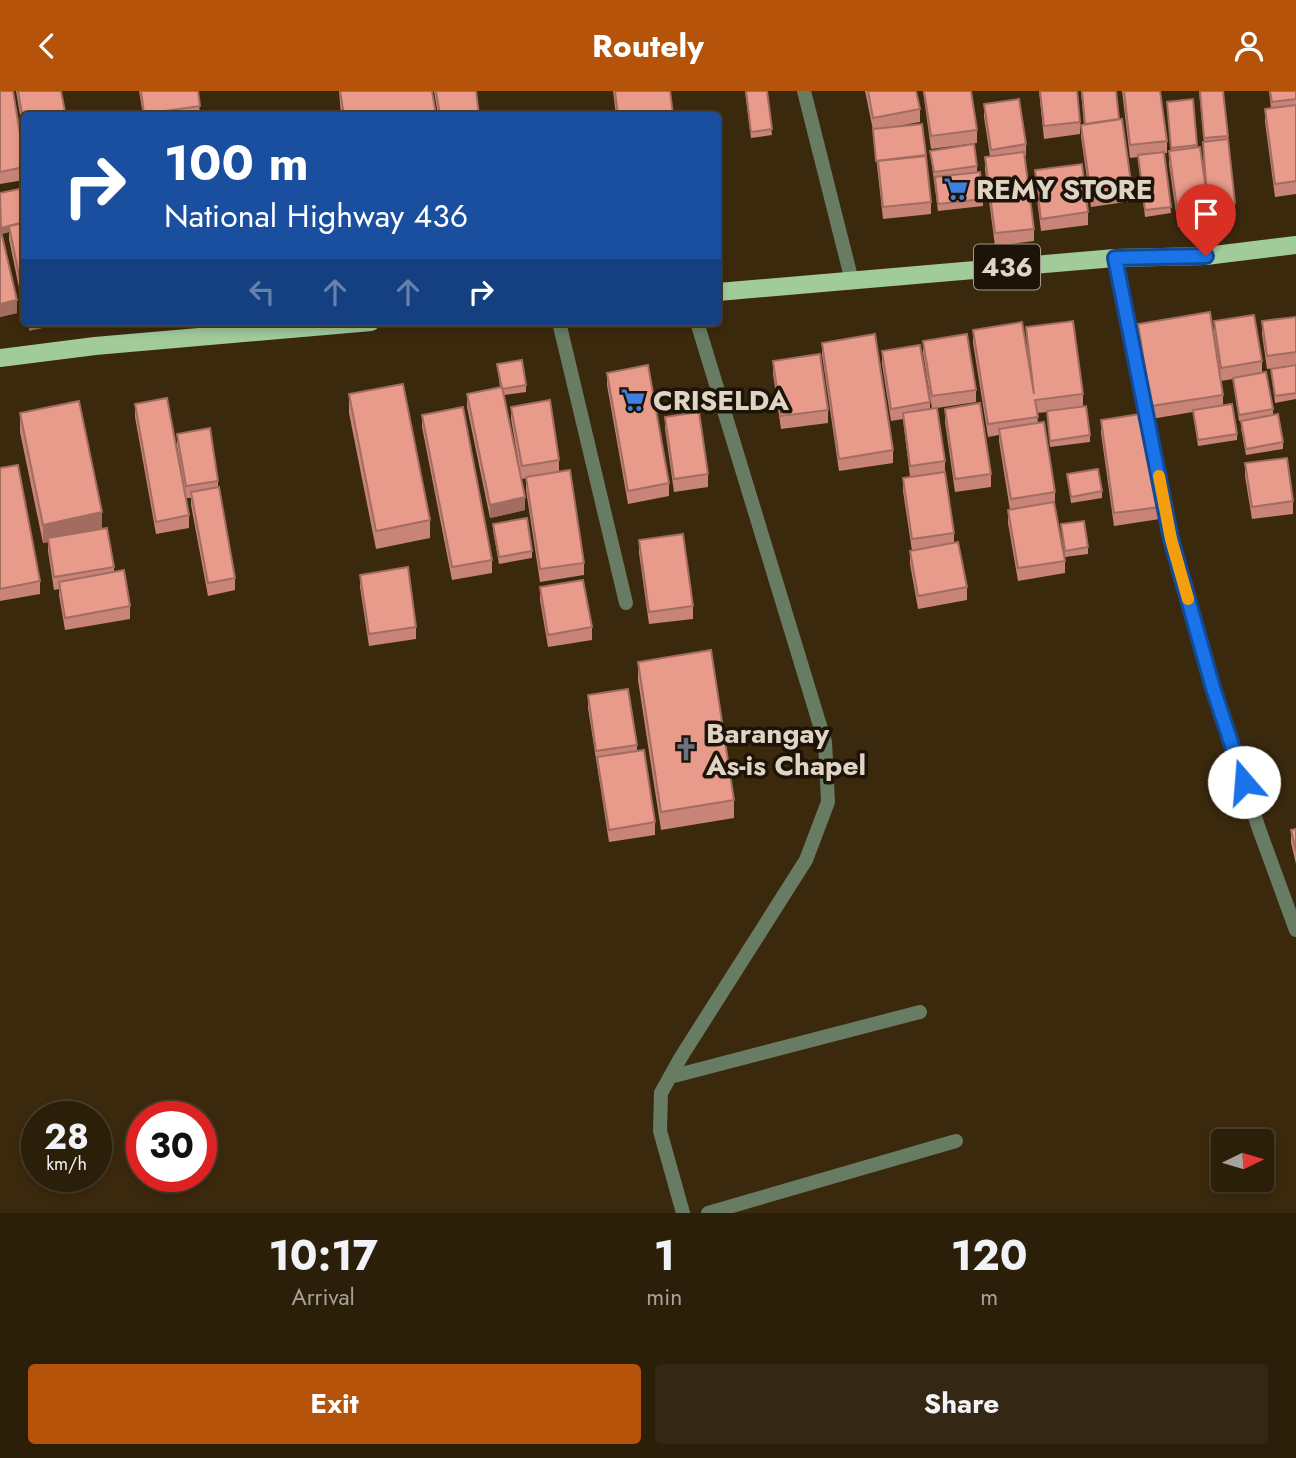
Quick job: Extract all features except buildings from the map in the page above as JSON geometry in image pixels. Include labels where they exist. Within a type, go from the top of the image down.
[{"type":"main road","name":"436","points":[[721,292],[1115,258],[1206,256],[1296,244]]},
{"type":"main road","points":[[0,358],[96,346],[325,326]]},
{"type":"street","points":[[804,91],[852,281]]},
{"type":"street","points":[[1115,258],[1171,539],[1213,688],[1259,829],[1296,930]]},
{"type":"street","points":[[560,326],[626,603]]},
{"type":"street","points":[[683,1213],[660,1131],[661,1093],[806,860],[828,802],[825,742],[698,326]]},
{"type":"street","points":[[670,1077],[920,1012]]},
{"type":"street","points":[[708,1213],[956,1141]]},
{"type":"slow traffic","points":[[1159,476],[1171,539],[1188,599]]},
{"type":"place","name":"REMY STORE","points":[[956,189]]},
{"type":"place","name":"CRISELDA","points":[[633,400]]},
{"type":"place","name":"Barangay As-is Chapel","points":[[686,749]]},
{"type":"route","points":[[1206,256],[1115,258],[1171,539],[1213,688],[1244,782]]}]
